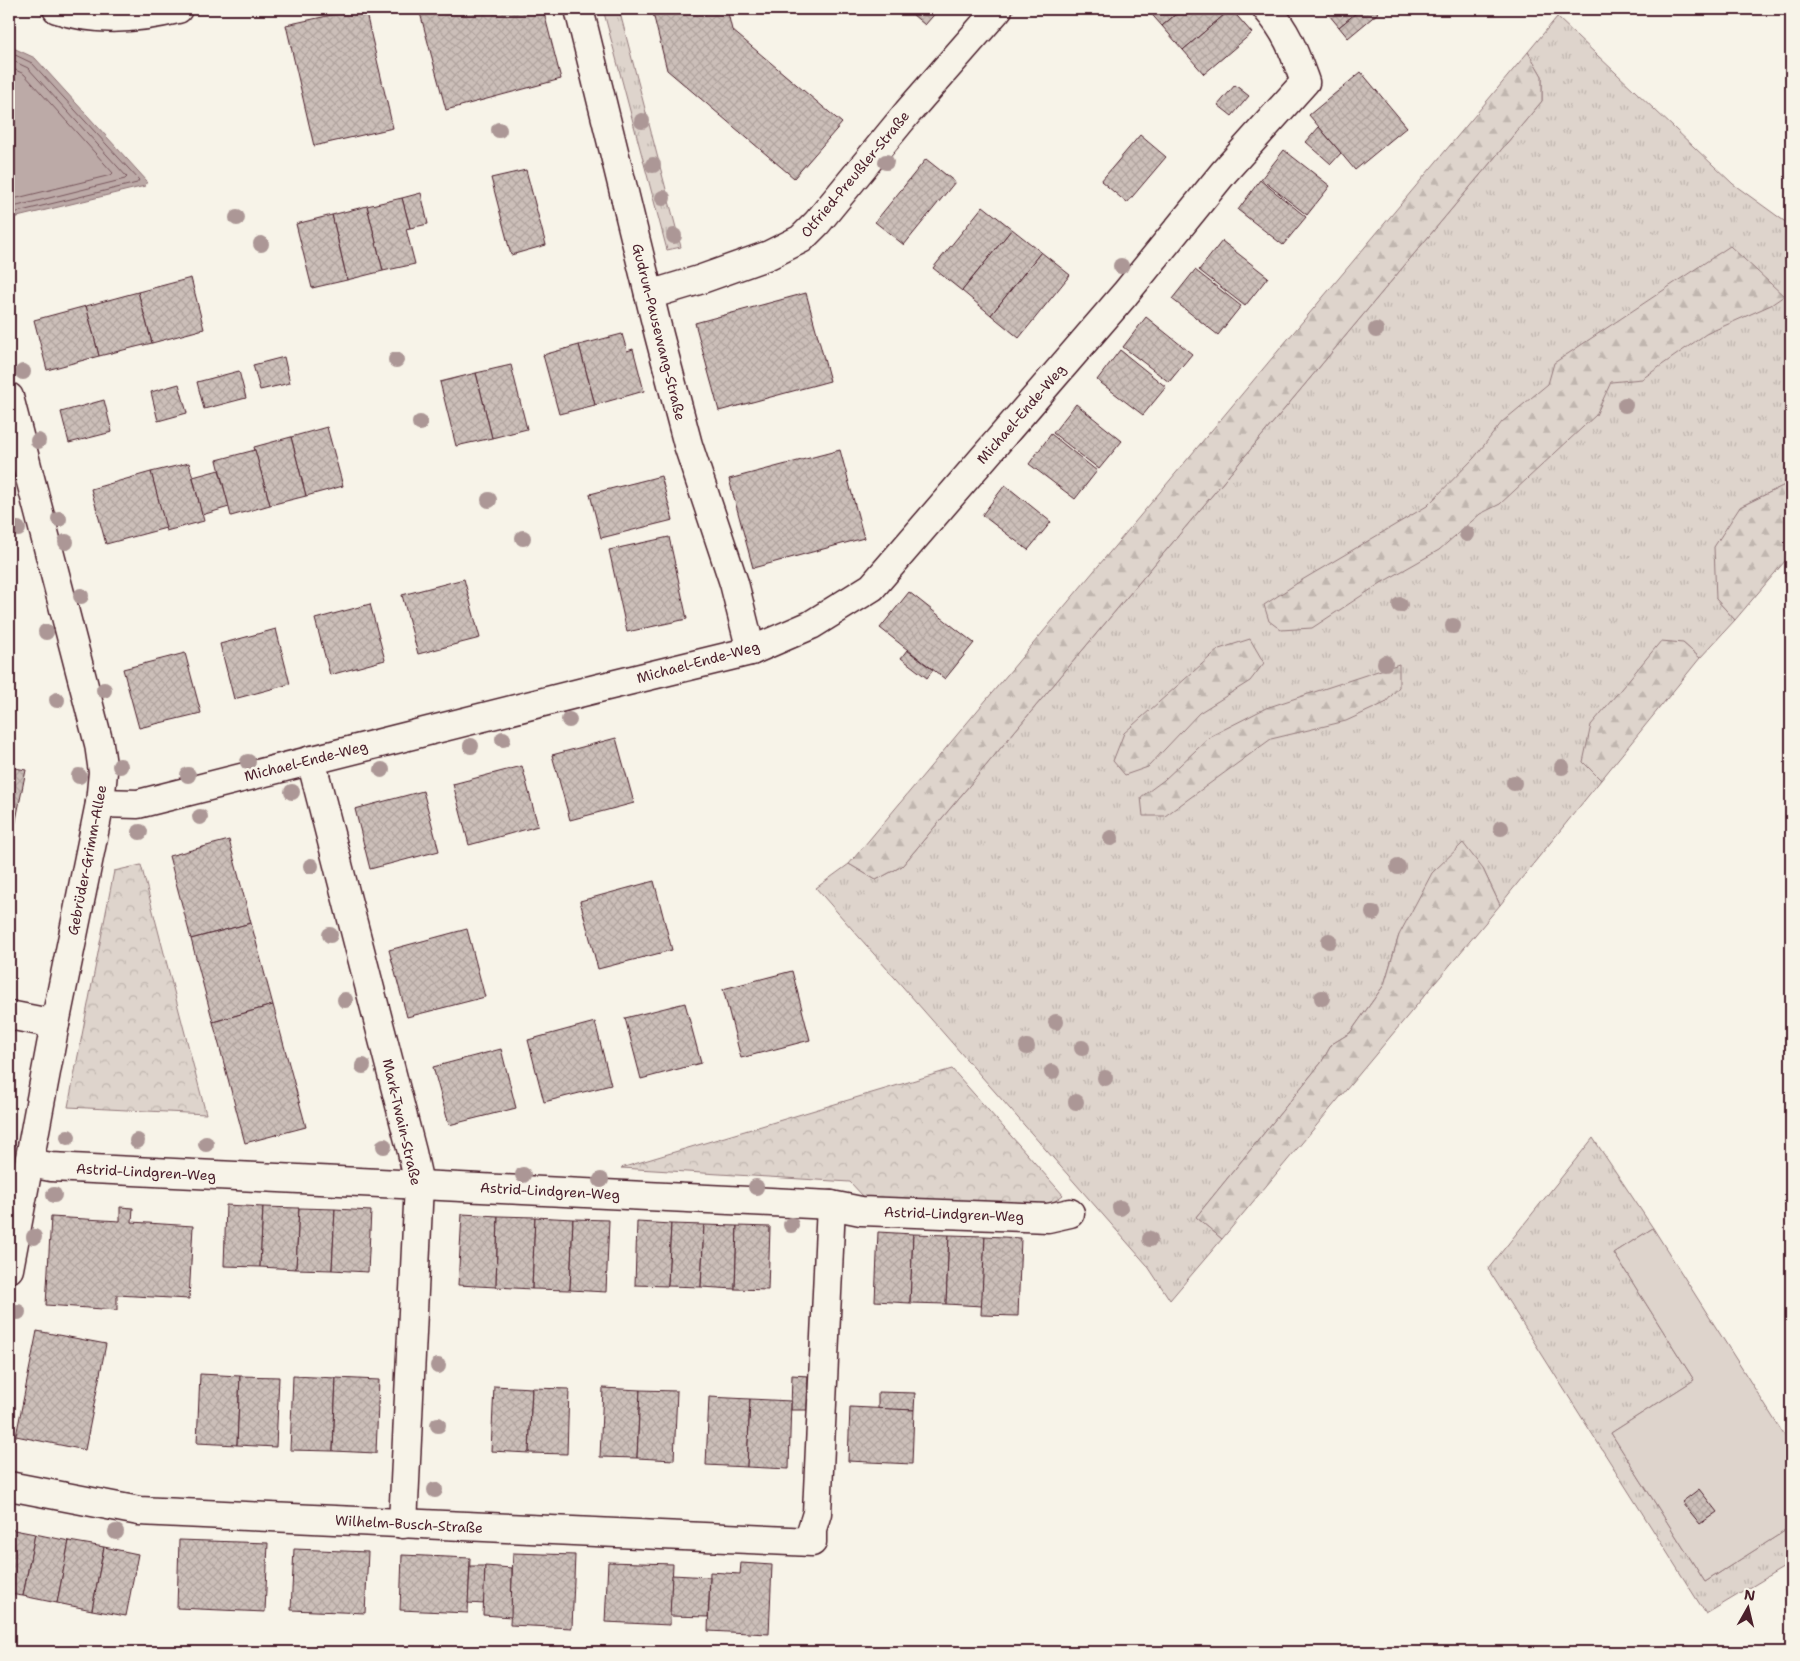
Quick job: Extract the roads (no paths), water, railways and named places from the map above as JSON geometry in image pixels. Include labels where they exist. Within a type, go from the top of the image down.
[{"type":"street","points":[[57,9],[97,18],[127,18],[178,9]]},
{"type":"street","name":"Gudrun-Pausewang-Straße","points":[[579,9],[649,295],[688,444],[734,583],[751,651]]},
{"type":"street","name":"Otfried-Preußler-Straße","points":[[649,295],[699,280],[769,255],[800,240],[817,223],[908,112],[998,9]]},
{"type":"street","name":"Michael-Ende-Weg","points":[[100,803],[138,804],[751,651],[810,624],[872,587],[1124,294],[1224,172],[1305,82],[1292,46],[1280,25],[1266,9]]},
{"type":"street","name":"Gebrüder-Grimm-Allee","points":[[9,397],[99,744],[104,772],[100,803],[55,1024],[9,1269]]},
{"type":"street","name":"Mark-Twain-Straße","points":[[311,760],[412,1152],[418,1184],[403,1524]]},
{"type":"street","points":[[9,1015],[55,1024]]},
{"type":"street","name":"Astrid-Lindgren-Weg","points":[[30,1163],[51,1167],[831,1204],[861,1210],[1048,1218],[1070,1213]]},
{"type":"street","name":"Wilhelm-Busch-Straße","points":[[9,1486],[138,1511],[812,1542],[812,1528],[818,1513],[831,1204]]},
{"type":"water","points":[[9,46],[35,58],[147,181],[145,186],[9,219]]}]
